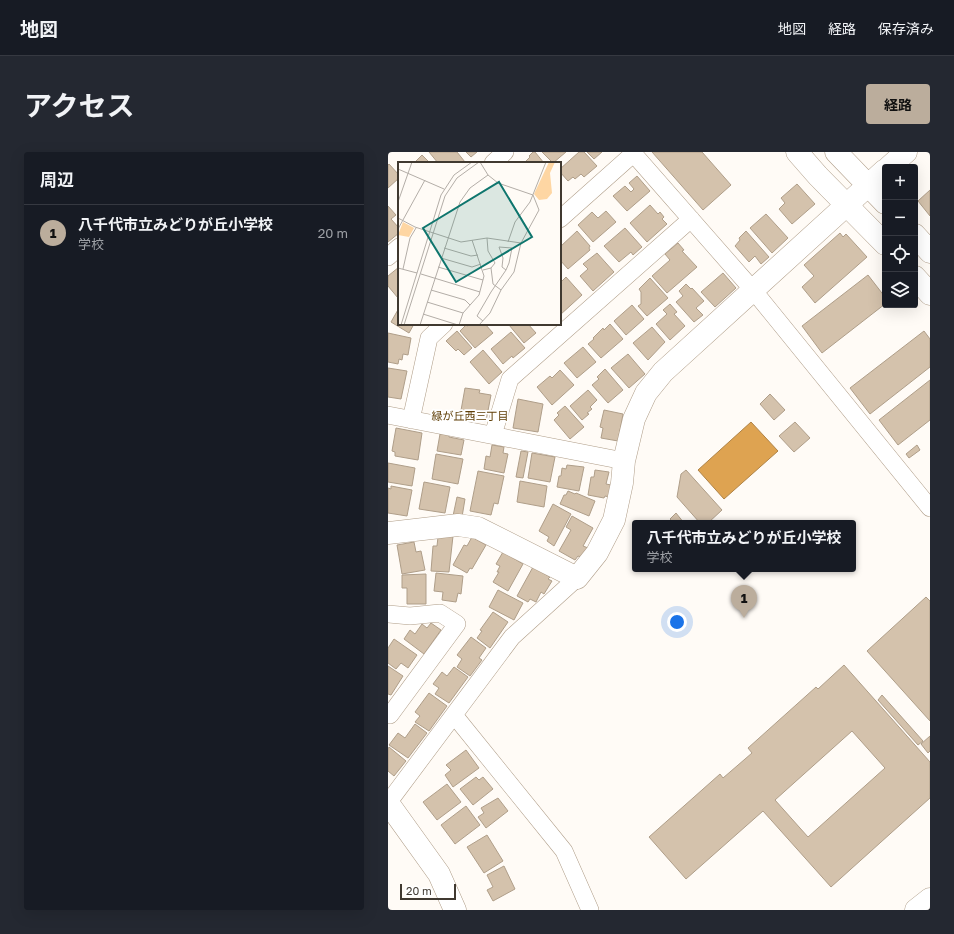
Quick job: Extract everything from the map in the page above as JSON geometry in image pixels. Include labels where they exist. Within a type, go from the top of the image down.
[{"type":"street","points":[[494,162],[505,152]]},
{"type":"street","points":[[796,152],[882,241]]},
{"type":"street","points":[[836,152],[882,200]]},
{"type":"street","points":[[892,164],[906,152]]},
{"type":"street","points":[[561,219],[632,153],[753,290],[930,508]]},
{"type":"street","points":[[455,910],[439,874],[388,803],[512,637],[577,578],[597,554],[614,520],[622,483],[624,461],[634,419],[646,394],[663,372],[882,173]]},
{"type":"street","points":[[494,435],[510,379],[691,219]]},
{"type":"street","points":[[918,239],[930,252]]},
{"type":"street","points":[[388,257],[398,248]]},
{"type":"street","points":[[918,280],[930,294]]},
{"type":"street","points":[[411,420],[429,338],[443,325]]},
{"type":"street","points":[[388,416],[624,461]]},
{"type":"street","points":[[388,533],[458,524],[478,528],[577,578]]},
{"type":"street","points":[[388,614],[410,616],[440,613],[457,624],[390,715],[388,713]]},
{"type":"street","points":[[454,715],[564,851],[590,910]]},
{"type":"street","points":[[916,910],[930,899]]},
{"type":"shaded area","points":[[751,422],[778,451],[724,499],[698,470]]},
{"type":"building","points":[[429,152],[457,152],[465,162],[437,162]]},
{"type":"building","points":[[466,152],[477,152],[471,157]]},
{"type":"building","points":[[535,152],[543,162],[525,162],[530,157],[529,156]]},
{"type":"building","points":[[542,152],[566,152],[554,162],[552,162]]},
{"type":"building","points":[[579,152],[584,152],[597,166],[584,177],[581,174],[575,179],[573,177],[568,181],[561,173],[561,168]]},
{"type":"building","points":[[587,152],[602,152],[594,159]]},
{"type":"building","points":[[652,152],[702,152],[731,185],[703,210]]},
{"type":"building","points":[[422,155],[429,162],[415,162]]},
{"type":"building","points":[[389,164],[398,174],[398,179],[388,188]]},
{"type":"building","points":[[637,176],[650,191],[627,211],[613,196],[625,186],[631,192],[634,189],[629,183]]},
{"type":"building","points":[[797,184],[815,204],[792,224],[779,209],[785,203],[781,198]]},
{"type":"building","points":[[930,190],[930,216],[918,201]]},
{"type":"building","points":[[650,205],[658,214],[660,212],[664,217],[662,219],[667,224],[647,242],[630,223]]},
{"type":"building","points":[[388,206],[396,215],[391,219],[398,227],[398,234],[388,242]]},
{"type":"building","points":[[606,211],[616,222],[593,242],[578,225],[592,212],[598,218]]},
{"type":"building","points":[[766,214],[788,238],[772,253],[750,228]]},
{"type":"building","points":[[625,228],[642,247],[633,255],[631,252],[619,262],[604,246]]},
{"type":"building","points":[[577,231],[590,246],[590,250],[568,269],[561,261],[561,246]]},
{"type":"building","points":[[746,231],[769,257],[761,264],[755,256],[749,262],[735,246],[740,240],[739,238]]},
{"type":"building","points":[[840,233],[843,237],[846,234],[867,257],[815,303],[802,287],[814,276],[804,265]]},
{"type":"building","points":[[678,243],[684,250],[682,251],[697,267],[667,293],[652,276],[670,260],[665,254]]},
{"type":"building","points":[[597,253],[614,272],[593,291],[580,276],[588,269],[583,264]]},
{"type":"building","points":[[398,268],[398,298],[388,286],[388,276]]},
{"type":"building","points":[[723,273],[736,288],[715,307],[701,292]]},
{"type":"building","points":[[868,275],[882,293],[882,306],[822,353],[802,326]]},
{"type":"building","points":[[566,277],[582,295],[561,314],[561,282]]},
{"type":"building","points":[[650,278],[668,298],[647,316],[638,306],[641,304],[641,292],[639,289]]},
{"type":"building","points":[[686,284],[691,289],[692,288],[704,301],[696,308],[703,315],[694,322],[676,302],[683,296],[679,291]]},
{"type":"building","points":[[670,304],[677,312],[674,314],[685,326],[670,340],[656,324],[667,314],[663,310]]},
{"type":"building","points":[[632,305],[644,319],[626,335],[614,321]]},
{"type":"building","points":[[398,310],[398,325],[413,325],[409,333],[391,322]]},
{"type":"building","points":[[610,324],[623,339],[601,358],[588,344],[603,328],[604,330]]},
{"type":"building","points":[[466,325],[486,325],[493,333],[475,348],[460,331]]},
{"type":"building","points":[[509,325],[529,325],[536,333],[524,343]]},
{"type":"building","points":[[652,327],[665,342],[648,360],[633,343]]},
{"type":"building","points":[[457,331],[472,348],[464,355],[458,349],[456,351],[446,341]]},
{"type":"building","points":[[924,331],[930,339],[930,367],[870,414],[850,388]]},
{"type":"building","points":[[511,332],[525,348],[503,364],[491,349]]},
{"type":"building","points":[[388,333],[411,338],[408,355],[403,354],[402,360],[399,359],[398,364],[388,362]]},
{"type":"building","points":[[583,347],[596,362],[577,378],[564,363]]},
{"type":"building","points":[[483,350],[502,372],[489,384],[470,362]]},
{"type":"building","points":[[628,354],[645,374],[629,388],[611,368]]},
{"type":"building","points":[[388,368],[407,371],[401,399],[388,397]]},
{"type":"building","points":[[605,369],[623,390],[608,403],[592,385],[599,379],[597,377]]},
{"type":"building","points":[[560,370],[574,385],[552,405],[537,387],[550,376],[552,378]]},
{"type":"building","points":[[930,380],[930,420],[898,445],[879,420]]},
{"type":"building","points":[[465,388],[480,390],[479,393],[491,395],[486,421],[460,416]]},
{"type":"building","points":[[588,390],[597,400],[590,407],[592,409],[587,413],[589,414],[582,420],[570,406]]},
{"type":"building","points":[[770,394],[785,410],[774,420],[760,404]]},
{"type":"building","points":[[518,399],[543,404],[538,432],[513,428]]},
{"type":"building","points":[[565,406],[584,427],[570,439],[554,420],[559,415],[557,413]]},
{"type":"building","points":[[604,410],[623,414],[618,441],[601,438],[603,428],[600,427]]},
{"type":"building","points":[[795,422],[810,438],[794,452],[779,436]]},
{"type":"building","points":[[396,428],[422,433],[418,460],[395,456],[395,452],[392,451]]},
{"type":"building","points":[[440,434],[449,435],[449,437],[464,440],[461,455],[437,451]]},
{"type":"building","points":[[492,445],[504,447],[503,453],[508,454],[504,473],[484,469],[486,456],[490,457]]},
{"type":"building","points":[[917,445],[920,450],[909,458],[906,454]]},
{"type":"building","points":[[521,451],[528,452],[523,478],[516,477]]},
{"type":"building","points":[[532,453],[555,457],[550,482],[528,478]]},
{"type":"building","points":[[436,454],[463,459],[458,484],[432,479]]},
{"type":"building","points":[[388,463],[415,468],[412,486],[388,482]]},
{"type":"building","points":[[567,465],[584,467],[579,491],[557,487],[562,468],[566,469]]},
{"type":"building","points":[[595,470],[609,472],[606,484],[611,485],[609,497],[605,496],[604,498],[588,495],[591,477],[594,477]]},
{"type":"building","points":[[686,470],[722,510],[711,520],[697,520],[677,497],[681,474]]},
{"type":"building","points":[[478,471],[504,476],[498,504],[494,503],[491,515],[470,511]]},
{"type":"building","points":[[520,481],[547,486],[544,507],[517,502]]},
{"type":"building","points":[[424,482],[450,487],[445,513],[419,509]]},
{"type":"building","points":[[391,486],[412,490],[407,516],[388,513],[388,488],[391,489]]},
{"type":"building","points":[[568,491],[595,501],[589,516],[560,504],[564,495],[566,495]]},
{"type":"building","points":[[457,497],[465,499],[462,517],[453,516]]},
{"type":"building","points":[[553,504],[571,514],[554,546],[547,541],[549,537],[539,531]]},
{"type":"building","points":[[676,513],[682,520],[671,520],[670,519]]},
{"type":"building","points":[[572,516],[593,528],[583,546],[588,548],[583,558],[578,556],[575,560],[559,551],[571,530],[566,527]]},
{"type":"building","points":[[453,536],[449,572],[431,571],[433,546],[437,546],[438,537]]},
{"type":"building","points":[[472,537],[486,545],[472,569],[470,568],[467,573],[453,565],[464,545],[467,546]]},
{"type":"building","points":[[414,542],[416,552],[421,551],[425,570],[402,574],[397,545]]},
{"type":"building","points":[[503,552],[523,564],[508,591],[493,582],[499,572],[497,572],[500,566],[496,564]]},
{"type":"building","points":[[533,567],[550,577],[548,579],[552,581],[544,594],[541,592],[536,602],[530,599],[528,602],[517,596]]},
{"type":"building","points":[[436,573],[463,576],[461,594],[458,593],[456,602],[442,600],[443,592],[434,591]]},
{"type":"building","points":[[426,574],[426,604],[407,604],[407,588],[402,588],[402,575]]},
{"type":"building","points":[[498,590],[523,603],[514,620],[489,607]]},
{"type":"building","points":[[926,597],[930,601],[930,721],[867,651]]},
{"type":"building","points":[[493,612],[508,622],[490,648],[477,638],[482,631],[480,630]]},
{"type":"building","points":[[431,623],[441,630],[424,654],[404,639],[410,630],[415,634],[422,624],[427,628]]},
{"type":"building","points":[[471,637],[486,648],[479,658],[482,660],[470,676],[457,667],[462,659],[457,655]]},
{"type":"building","points":[[394,639],[417,655],[408,668],[401,663],[396,669],[388,663],[388,648]]},
{"type":"building","points":[[844,665],[930,762],[930,798],[831,887],[763,811],[686,879],[649,837],[720,774],[723,778],[752,753],[748,748],[816,687],[818,689]],"holes":[[[852,731],[885,768],[808,837],[775,800]]]},
{"type":"building","points":[[388,666],[403,676],[391,695],[388,694]]},
{"type":"building","points":[[454,667],[468,677],[449,703],[435,694],[439,688],[433,684],[442,672],[447,676]]},
{"type":"building","points":[[429,693],[447,706],[429,731],[415,722],[420,716],[415,712]]},
{"type":"building","points":[[882,695],[923,741],[918,745],[878,700]]},
{"type":"building","points":[[415,724],[427,733],[408,758],[389,745],[398,733],[405,738]]},
{"type":"building","points":[[930,736],[930,751],[928,753],[921,744]]},
{"type":"building","points":[[389,747],[406,761],[394,776],[388,771]]},
{"type":"building","points":[[466,750],[479,768],[453,787],[445,775],[451,770],[446,765]]},
{"type":"building","points":[[476,777],[479,780],[483,777],[493,789],[473,805],[460,789]]},
{"type":"building","points":[[447,784],[461,802],[437,820],[423,802]]},
{"type":"building","points":[[498,798],[508,811],[486,828],[478,817],[484,813],[481,808]]},
{"type":"building","points":[[466,806],[480,825],[455,844],[441,825]]},
{"type":"building","points":[[487,835],[503,861],[484,873],[467,847]]},
{"type":"building","points":[[504,866],[515,889],[493,901],[487,890],[493,887],[487,875]]},
{"type":"place","name":"八千代市立みどりが丘小学校","points":[[744,618]]},
{"type":"district","name":"緑が丘西三丁目","points":[[470,415]]}]
